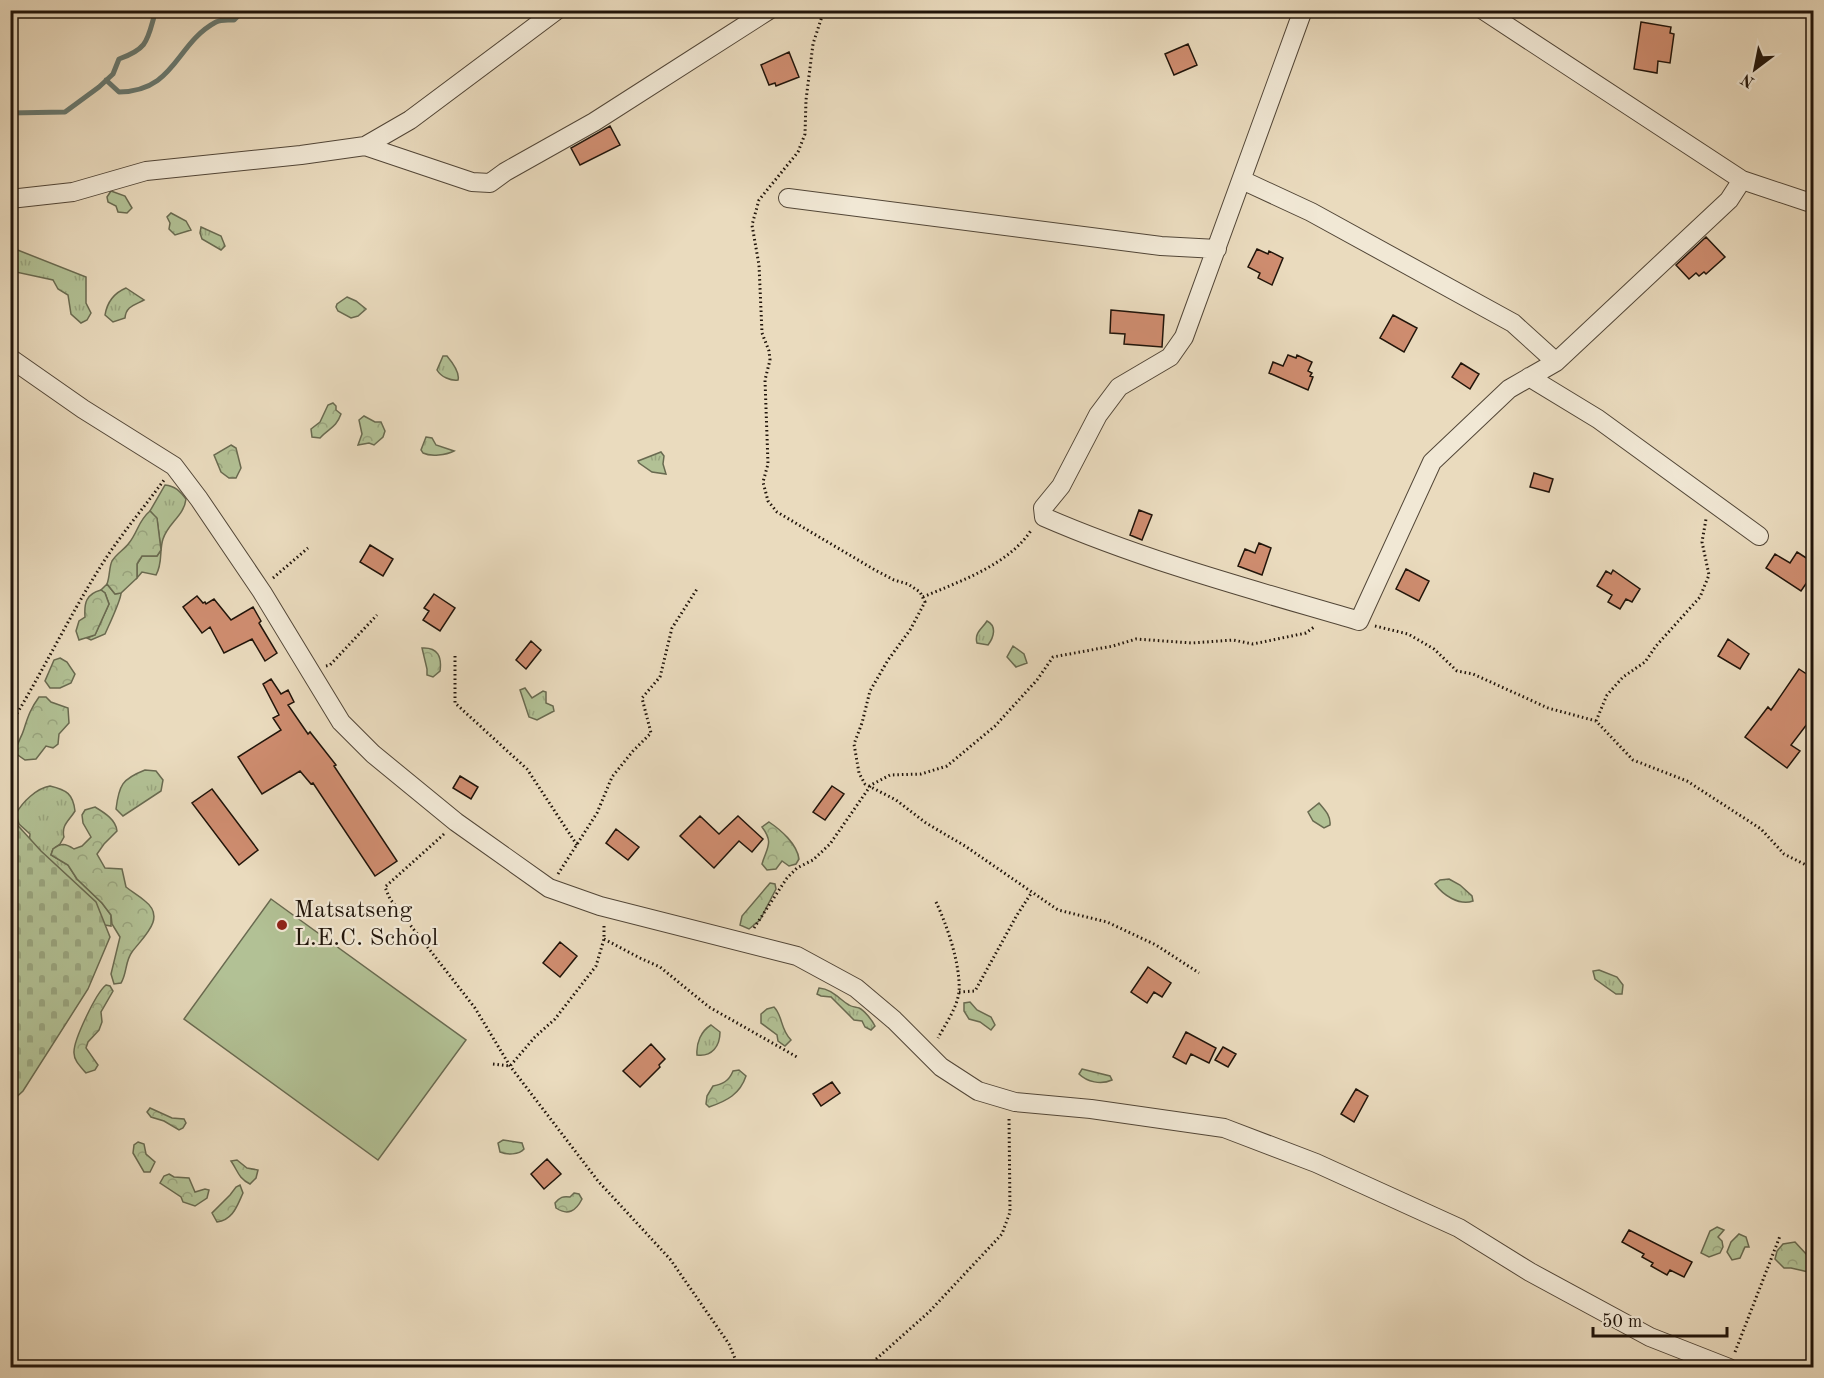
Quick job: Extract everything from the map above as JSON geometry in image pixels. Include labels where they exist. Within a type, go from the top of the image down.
[{"type":"street","points":[[10,199],[73,192],[146,171],[365,146],[410,120],[494,60],[557,10]]},
{"type":"street","points":[[365,146],[472,182],[490,183],[594,122],[769,10]]},
{"type":"street","points":[[1303,10],[1184,337],[1170,357],[1119,387],[1098,415],[1061,486],[1042,508],[1044,517],[1086,536],[1237,585],[1359,621],[1432,462],[1509,389],[1556,362],[1729,200],[1742,180]]},
{"type":"street","points":[[1483,10],[1742,180],[1814,204]]},
{"type":"street","points":[[1242,180],[1311,212],[1513,323],[1556,362]]},
{"type":"street","points":[[788,198],[1161,246],[1217,249]]},
{"type":"street","points":[[10,358],[83,409],[174,466],[200,499],[259,587],[341,722],[373,754],[456,822],[549,888],[600,906],[797,956],[856,988],[894,1020],[941,1066],[978,1091],[1009,1100],[1224,1128],[1316,1162],[1448,1224],[1650,1338],[1729,1367]]},
{"type":"street","points":[[1529,377],[1598,419],[1759,536]]},
{"type":"path","points":[[824,10],[813,44],[807,91],[806,134],[798,152],[759,200],[752,225],[759,265],[762,333],[770,360],[765,380],[768,464],[763,482],[768,501],[777,512],[875,570],[908,584],[920,592],[926,602],[905,639],[888,660],[870,691],[854,744],[859,773],[865,784],[871,785],[1058,910],[1107,922],[1156,945],[1199,973]]},
{"type":"path","points":[[10,725],[107,557],[174,466]]},
{"type":"path","points":[[1596,721],[1607,696],[1623,677],[1645,662],[1656,646],[1700,597],[1709,575],[1702,542],[1704,524],[1714,503]]},
{"type":"path","points":[[923,597],[992,564],[1017,547],[1044,517]]},
{"type":"path","points":[[259,587],[282,571],[308,548]]},
{"type":"path","points":[[549,888],[597,813],[612,777],[651,733],[642,698],[660,677],[672,628],[697,589]]},
{"type":"path","points":[[745,942],[787,878],[797,868],[813,860],[830,844],[871,785],[890,775],[921,774],[947,766],[996,726],[1037,680],[1053,657],[1113,646],[1136,639],[1192,643],[1233,640],[1253,644],[1306,633],[1321,623],[1329,612]]},
{"type":"path","points":[[310,671],[330,665],[377,615]]},
{"type":"path","points":[[1359,621],[1408,634],[1434,649],[1457,671],[1473,674],[1548,708],[1596,721],[1633,760],[1687,781],[1761,829],[1784,854],[1814,869]]},
{"type":"path","points":[[455,656],[455,704],[527,769],[577,845]]},
{"type":"path","points":[[456,822],[385,887],[390,899],[475,1008],[510,1066],[598,1181],[670,1259],[729,1344],[740,1368]]},
{"type":"path","points":[[959,992],[975,992],[1032,892]]},
{"type":"path","points":[[929,1055],[952,1012],[959,992],[955,958],[946,923],[936,902]]},
{"type":"path","points":[[510,1066],[535,1037],[555,1019],[596,966],[604,939],[605,916],[600,906]]},
{"type":"path","points":[[604,939],[660,967],[709,1007],[797,1058]]},
{"type":"path","points":[[493,1064],[510,1066]]},
{"type":"path","points":[[866,1368],[929,1312],[1002,1234],[1010,1212],[1009,1100]]},
{"type":"path","points":[[1729,1367],[1780,1236]]},
{"type":"green space","points":[[111,191],[125,196],[132,208],[127,213],[118,212],[116,206],[108,202],[107,197]]},
{"type":"green space","points":[[171,213],[186,221],[191,230],[175,235],[169,229],[170,223],[167,217]]},
{"type":"green space","points":[[201,227],[221,236],[225,246],[221,250],[202,239]]},
{"type":"green space","points":[[10,247],[86,277],[86,303],[91,313],[87,320],[81,323],[71,314],[68,295],[58,289],[53,280],[11,271]]},
{"type":"green space","points":[[126,288],[144,300],[129,308],[125,318],[113,322],[105,315],[107,306]]},
{"type":"green space","points":[[347,297],[366,309],[358,316],[351,318],[338,311],[337,304]]},
{"type":"green space","points":[[443,356],[447,356],[453,364],[458,380],[446,378],[437,370]]},
{"type":"green space","points":[[333,403],[341,414],[337,422],[320,438],[312,437],[311,429],[320,422],[328,405]]},
{"type":"green space","points":[[364,416],[375,422],[381,422],[385,431],[383,437],[374,445],[369,443],[358,445],[362,434],[359,420]]},
{"type":"green space","points":[[426,437],[432,438],[436,445],[454,451],[439,455],[423,453],[421,450]]},
{"type":"green space","points":[[231,445],[236,448],[241,468],[236,478],[229,478],[221,472],[214,455]]},
{"type":"green space","points":[[661,452],[664,456],[663,464],[666,474],[652,472],[638,461]]},
{"type":"green space","points":[[165,485],[182,494],[186,499],[185,505],[165,533],[161,549],[157,519],[150,511]]},
{"type":"green space","points":[[150,511],[157,518],[161,550],[157,556],[142,556],[137,564],[137,578],[121,593],[115,594],[107,584],[112,561],[129,543]]},
{"type":"green space","points":[[161,550],[156,575],[142,572],[137,578],[137,564],[142,556],[157,556]]},
{"type":"green space","points":[[107,584],[115,594],[121,593],[105,634],[91,640],[87,638],[95,635],[109,604],[105,593],[101,590]]},
{"type":"green space","points":[[101,590],[105,593],[109,604],[95,635],[79,640],[76,631],[79,621],[85,617],[87,600],[92,594]]},
{"type":"green space","points":[[987,621],[994,632],[992,639],[988,645],[977,643],[978,634]]},
{"type":"green space","points":[[1013,646],[1024,654],[1027,663],[1016,667],[1007,657]]},
{"type":"green space","points":[[422,648],[432,649],[438,654],[440,671],[433,677],[427,675]]},
{"type":"green space","points":[[60,658],[67,662],[75,674],[71,683],[60,688],[50,688],[45,681],[54,660]]},
{"type":"green space","points":[[525,688],[532,698],[543,691],[546,692],[546,703],[553,706],[554,711],[537,720],[529,717],[520,690]]},
{"type":"green space","points":[[39,697],[46,697],[51,702],[68,708],[69,723],[59,734],[58,744],[53,748],[46,746],[36,759],[25,760],[15,753],[30,712]]},
{"type":"green space","points":[[145,770],[156,771],[163,780],[161,791],[123,816],[116,809],[120,788],[131,777]]},
{"type":"green space","points":[[50,786],[61,789],[71,797],[75,811],[65,826],[64,837],[53,849],[51,855],[68,865],[77,879],[102,903],[111,915],[111,926],[105,925],[29,844],[30,834],[19,824],[16,814],[22,805],[30,796]]},
{"type":"green space","points":[[1319,803],[1330,819],[1330,825],[1324,828],[1313,821],[1308,812]]},
{"type":"green space","points":[[95,807],[112,820],[117,831],[97,854],[105,868],[122,869],[126,887],[145,901],[154,914],[147,934],[130,956],[121,983],[114,984],[111,974],[120,937],[112,924],[111,915],[77,879],[68,865],[51,855],[53,849],[58,846],[63,844],[74,849],[82,846],[91,837],[83,823],[82,815],[85,810]]},
{"type":"green space","points":[[11,818],[41,851],[96,902],[110,937],[88,989],[23,1091],[11,1102]]},
{"type":"green space","points":[[769,822],[792,843],[798,853],[799,859],[796,864],[789,866],[782,861],[776,869],[767,870],[762,864],[769,841],[762,827]]},
{"type":"green space","points":[[1449,879],[1472,896],[1473,901],[1457,901],[1442,892],[1435,884],[1440,880]]},
{"type":"green space","points":[[770,883],[775,884],[776,889],[760,920],[749,929],[740,925],[742,916]]},
{"type":"green space","points":[[271,899],[466,1040],[378,1160],[184,1019]]},
{"type":"green space","points":[[1599,970],[1617,977],[1623,985],[1622,994],[1616,994],[1595,979],[1593,971]]},
{"type":"green space","points":[[106,985],[110,986],[113,991],[101,1012],[102,1022],[99,1030],[88,1042],[86,1048],[98,1065],[95,1070],[86,1073],[75,1059],[75,1047],[91,1007]]},
{"type":"green space","points":[[819,988],[828,990],[850,1006],[861,1009],[875,1026],[871,1030],[865,1027],[862,1021],[854,1020],[831,997],[817,994]]},
{"type":"green space","points":[[970,1002],[977,1010],[991,1017],[995,1025],[991,1030],[980,1022],[969,1019],[964,1011],[964,1003]]},
{"type":"green space","points":[[774,1007],[791,1040],[785,1046],[778,1041],[777,1035],[761,1023],[761,1014]]},
{"type":"green space","points":[[711,1025],[720,1032],[719,1042],[711,1052],[697,1055],[700,1038]]},
{"type":"green space","points":[[1082,1069],[1110,1076],[1112,1080],[1090,1081],[1079,1074]]},
{"type":"green space","points":[[739,1070],[746,1076],[740,1088],[727,1099],[709,1107],[706,1104],[707,1096],[713,1086],[725,1082],[733,1071]]},
{"type":"green space","points":[[150,1108],[172,1118],[184,1119],[186,1123],[179,1130],[164,1121],[151,1117],[147,1112]]},
{"type":"green space","points":[[503,1140],[522,1143],[524,1149],[513,1154],[500,1152],[498,1143]]},
{"type":"green space","points":[[138,1142],[144,1144],[146,1154],[155,1162],[150,1172],[144,1172],[133,1153],[134,1145]]},
{"type":"green space","points":[[237,1160],[247,1168],[258,1170],[256,1178],[250,1184],[241,1177],[231,1161]]},
{"type":"green space","points":[[169,1174],[174,1177],[189,1178],[195,1192],[209,1190],[207,1198],[195,1206],[183,1202],[181,1197],[160,1183],[164,1176]]},
{"type":"green space","points":[[240,1185],[243,1193],[234,1212],[217,1222],[212,1213]]},
{"type":"green space","points":[[574,1193],[579,1194],[582,1199],[577,1207],[568,1212],[556,1208],[555,1203],[558,1199],[570,1197]]},
{"type":"green space","points":[[1717,1227],[1724,1230],[1718,1237],[1723,1247],[1720,1253],[1709,1257],[1701,1253],[1710,1231]]},
{"type":"green space","points":[[1739,1234],[1746,1237],[1749,1247],[1745,1247],[1740,1258],[1732,1260],[1727,1252],[1731,1242]]},
{"type":"green space","points":[[1795,1242],[1808,1256],[1813,1257],[1813,1273],[1784,1268],[1775,1259],[1777,1251],[1783,1244]]},
{"type":"building","points":[[1641,22],[1671,27],[1670,33],[1674,34],[1670,63],[1658,61],[1657,73],[1634,69]]},
{"type":"building","points":[[1188,44],[1197,65],[1174,75],[1165,54]]},
{"type":"building","points":[[789,52],[799,77],[776,86],[775,83],[769,85],[761,65]]},
{"type":"building","points":[[610,126],[620,145],[580,165],[571,148]]},
{"type":"building","points":[[1706,237],[1725,257],[1706,274],[1704,272],[1699,276],[1696,273],[1689,279],[1676,265]]},
{"type":"building","points":[[1257,249],[1268,254],[1269,251],[1283,258],[1272,285],[1258,278],[1260,273],[1248,267]]},
{"type":"building","points":[[1111,310],[1164,315],[1162,347],[1124,344],[1125,334],[1110,333]]},
{"type":"building","points":[[1393,315],[1417,328],[1404,352],[1380,338]]},
{"type":"building","points":[[1288,355],[1296,358],[1297,355],[1312,362],[1308,371],[1313,377],[1308,390],[1269,373],[1273,362],[1283,366]]},
{"type":"building","points":[[1461,363],[1479,374],[1470,389],[1452,377]]},
{"type":"building","points":[[1534,473],[1553,479],[1549,492],[1530,487]]},
{"type":"building","points":[[1139,510],[1152,515],[1142,540],[1130,535]]},
{"type":"building","points":[[1259,543],[1271,548],[1262,575],[1238,566],[1245,549],[1255,553]]},
{"type":"building","points":[[370,545],[393,559],[383,576],[360,562]]},
{"type":"building","points":[[1797,552],[1814,563],[1814,572],[1801,591],[1766,568],[1775,554],[1790,563]]},
{"type":"building","points":[[1406,569],[1429,581],[1419,601],[1396,589]]},
{"type":"building","points":[[1613,570],[1640,589],[1632,602],[1626,599],[1620,609],[1608,602],[1612,595],[1597,586],[1606,571],[1611,574]]},
{"type":"building","points":[[434,594],[455,608],[440,631],[423,620],[429,611],[424,608]]},
{"type":"building","points":[[197,596],[206,604],[214,599],[231,620],[253,607],[261,621],[259,623],[277,653],[265,661],[252,639],[224,653],[210,627],[202,633],[183,607]]},
{"type":"building","points":[[1728,639],[1749,654],[1740,669],[1718,656]]},
{"type":"building","points":[[531,641],[541,650],[526,669],[516,660]]},
{"type":"building","points":[[1799,669],[1814,679],[1814,715],[1791,745],[1800,751],[1787,768],[1745,737],[1768,707],[1771,710]]},
{"type":"building","points":[[271,679],[281,694],[288,690],[294,702],[288,705],[308,734],[310,732],[336,765],[334,766],[397,861],[375,876],[313,783],[311,784],[300,771],[262,794],[238,757],[281,730],[273,718],[279,715],[263,684]]},
{"type":"building","points":[[460,776],[478,787],[471,799],[453,788]]},
{"type":"building","points":[[832,786],[844,794],[825,820],[813,812]]},
{"type":"building","points":[[212,789],[258,850],[239,865],[192,803]]},
{"type":"building","points":[[700,816],[719,834],[738,816],[763,839],[752,852],[739,841],[714,868],[680,836]]},
{"type":"building","points":[[616,829],[639,847],[628,860],[606,843]]},
{"type":"building","points":[[560,942],[577,956],[560,977],[543,963]]},
{"type":"building","points":[[1148,967],[1171,983],[1162,997],[1154,992],[1147,1003],[1131,992]]},
{"type":"building","points":[[1186,1032],[1216,1048],[1209,1063],[1191,1054],[1186,1064],[1173,1057]]},
{"type":"building","points":[[651,1044],[665,1059],[640,1087],[623,1071]]},
{"type":"building","points":[[1223,1047],[1236,1054],[1228,1067],[1215,1060]]},
{"type":"building","points":[[832,1082],[840,1093],[821,1106],[813,1094]]},
{"type":"building","points":[[1356,1089],[1368,1096],[1354,1122],[1341,1114]]},
{"type":"building","points":[[547,1159],[561,1174],[544,1189],[531,1174]]},
{"type":"building","points":[[1629,1230],[1692,1262],[1684,1277],[1670,1270],[1667,1275],[1651,1266],[1653,1263],[1642,1257],[1644,1254],[1622,1242]]},
{"type":"waterway","points":[[10,113],[65,112],[113,74],[119,59],[137,51],[142,46],[149,35],[156,10]]},
{"type":"waterway","points":[[106,80],[119,92],[138,90],[152,84],[174,65],[202,31],[218,21],[234,20],[240,14],[252,10]]},
{"type":"place","name":"Matsatseng L.E.C. School","points":[[282,925]]}]
